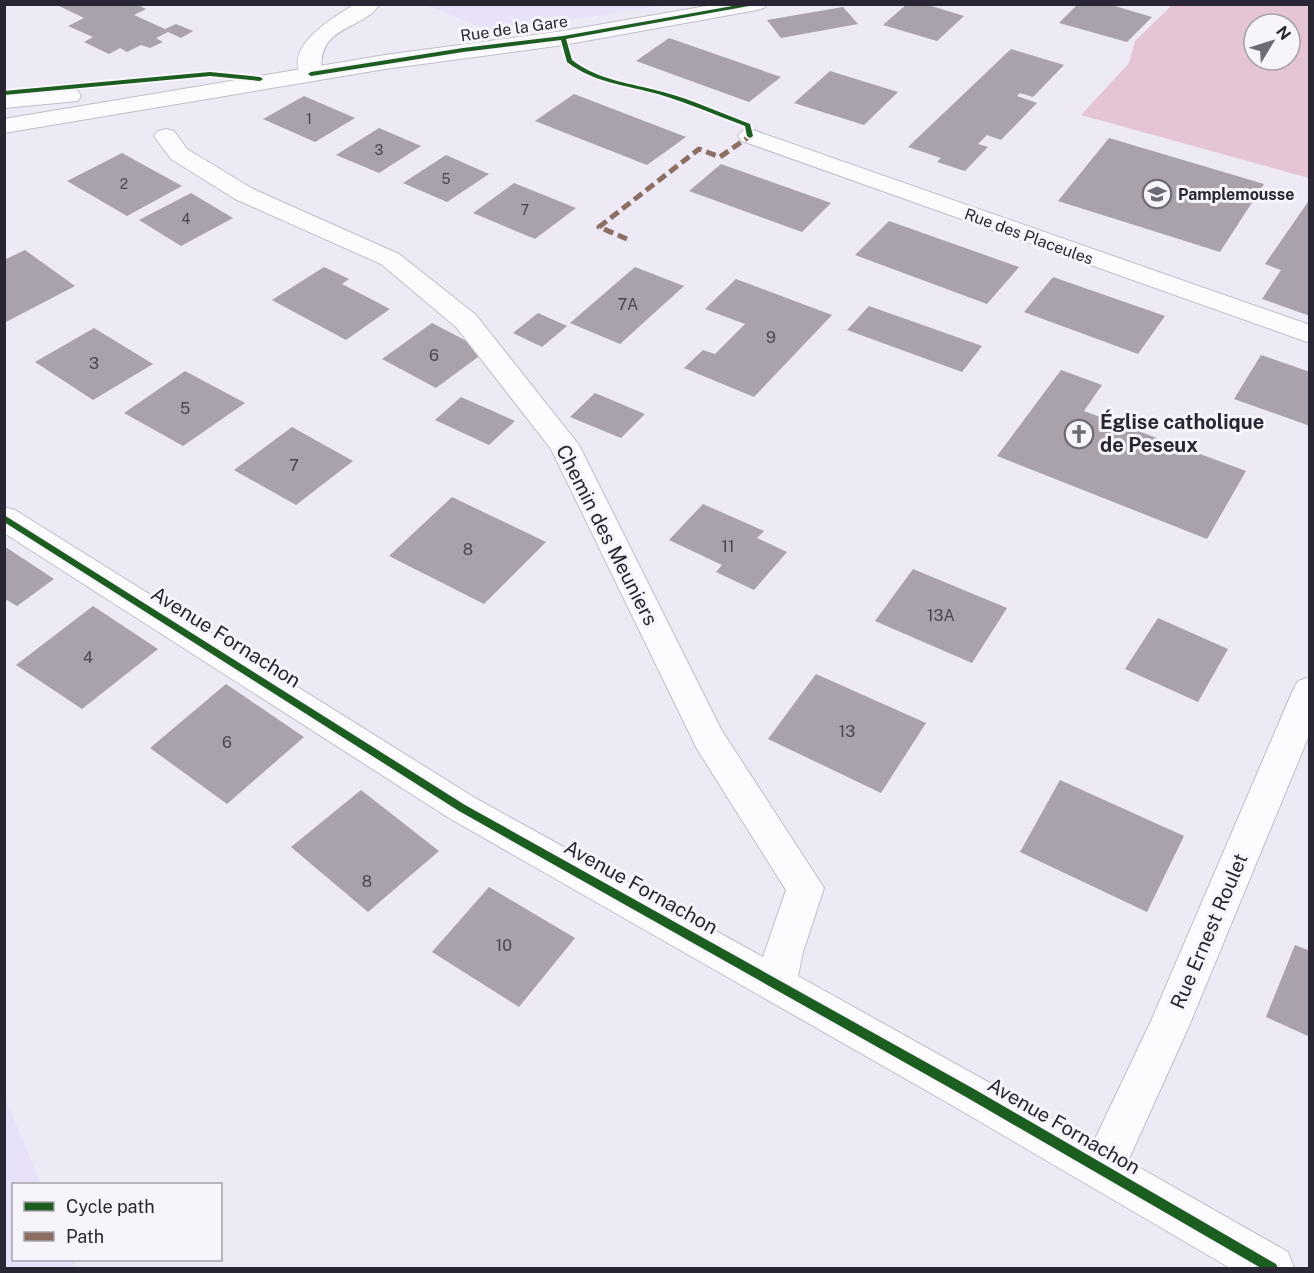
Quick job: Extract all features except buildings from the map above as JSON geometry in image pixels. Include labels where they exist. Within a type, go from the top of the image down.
[{"type":"street","points":[[310,74],[307,62],[310,50],[322,36],[370,4]]},
{"type":"street","name":"Rue de la Gare","points":[[4,126],[310,74],[463,50],[563,38],[757,4]]},
{"type":"street","name":"Rue de la Gare","points":[[4,101],[310,74]]},
{"type":"street","name":"Chemin des Meuniers","points":[[166,136],[178,154],[244,194],[390,259],[466,321],[564,445],[709,739],[805,888],[784,952],[777,984]]},
{"type":"street","name":"Rue des Placeules","points":[[750,136],[1310,335]]},
{"type":"street","name":"Avenue Fornachon","points":[[4,518],[462,808],[1103,1169],[1272,1269]]},
{"type":"street","name":"Rue Ernest Roulet","points":[[1103,1169],[1169,1026],[1310,690]]},
{"type":"shaded area","points":[[426,4],[669,5],[492,32]]},
{"type":"shaded area","points":[[1172,5],[1309,5],[1309,178],[1081,115],[1129,63],[1135,41]]},
{"type":"shaded area","points":[[5,1098],[41,1183],[12,1183],[12,1261],[74,1261],[77,1268],[5,1268]]},
{"type":"marked path","points":[[627,239],[599,227],[699,149],[720,157],[750,136],[749,132]]},
{"type":"cycle path","points":[[311,74],[463,50],[563,38],[757,4]]},
{"type":"cycle path","points":[[563,38],[569,61],[590,74],[601,79],[660,93],[748,125],[750,136]]},
{"type":"cycle path","points":[[4,93],[210,74],[260,79]]},
{"type":"cycle path","points":[[4,518],[462,808],[970,1093],[1272,1268]]},
{"type":"place","name":"Pamplemousse","points":[[1157,194]]},
{"type":"place","name":"Église catholique de Peseux","points":[[1079,434]]}]
